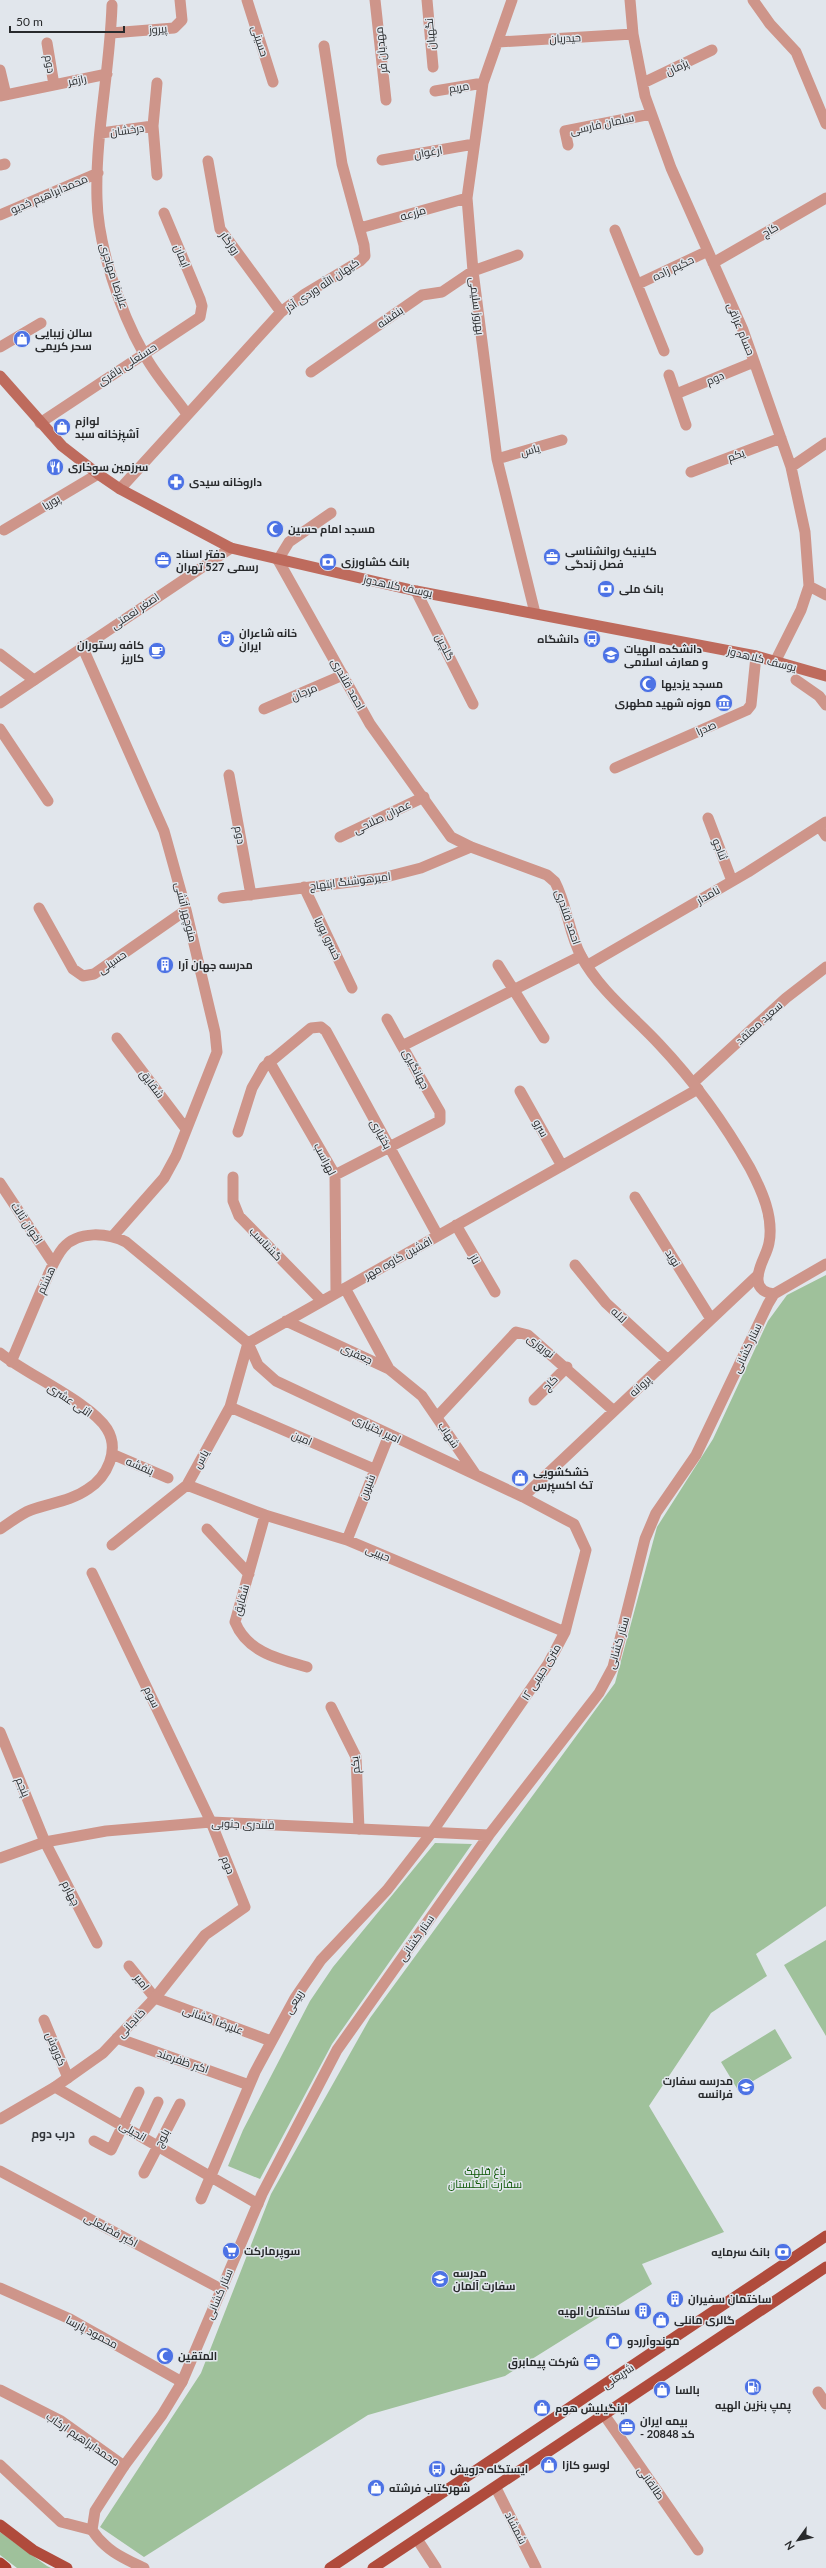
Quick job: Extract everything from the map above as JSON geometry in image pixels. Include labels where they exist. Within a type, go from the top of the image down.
[{"type":"highway","points":[[0,2563],[6,2568]]},
{"type":"main road","name":"یوسف کلاهدوز","points":[[0,376],[40,423],[62,446],[98,474],[120,489],[230,548],[416,590],[776,660],[826,676]]},
{"type":"main road","name":"شریعتی","points":[[330,2568],[826,2236]]},
{"type":"main road","points":[[373,2568],[496,2488],[826,2267]]},
{"type":"main road","points":[[0,2525],[33,2550],[67,2568]]},
{"type":"street","name":"پیروز","points":[[111,34],[174,28],[182,20],[180,0]]},
{"type":"street","name":"حسینی","points":[[247,0],[274,82]]},
{"type":"street","name":"مهدیان فر","points":[[375,0],[386,100]]},
{"type":"street","name":"نگهبان","points":[[427,0],[433,67]]},
{"type":"street","name":"بهروز سلیمی","points":[[512,0],[483,83],[467,198],[473,271],[497,459],[535,613]]},
{"type":"street","name":"حسام عراقی","points":[[630,0],[633,34],[642,83],[651,114],[671,168],[713,262],[754,362],[791,467],[805,532],[809,586],[801,610],[776,660]]},
{"type":"street","points":[[753,0],[770,24],[796,52],[826,124]]},
{"type":"street","points":[[107,74],[112,5]]},
{"type":"street","name":"حیدریان","points":[[498,42],[633,34]]},
{"type":"street","name":"دوم","points":[[47,43],[54,85]]},
{"type":"street","name":"کیهان الله وردی آذر","points":[[120,489],[281,312],[305,294],[360,261],[365,256],[360,228],[342,164],[324,46]]},
{"type":"street","name":"پژمان","points":[[642,83],[712,50]]},
{"type":"street","points":[[0,70],[3,96]]},
{"type":"street","name":"رازفر","points":[[3,96],[107,74]]},
{"type":"street","name":"علیرضا مهاجری","points":[[107,74],[98,173],[98,223],[105,256],[143,353],[187,414]]},
{"type":"street","name":"درخشان","points":[[157,83],[153,126],[157,175]]},
{"type":"street","name":"مریم","points":[[435,91],[483,83]]},
{"type":"street","name":"سلمان فارسی","points":[[568,145],[565,131],[651,114]]},
{"type":"street","name":"درخشان","points":[[101,133],[153,126]]},
{"type":"street","name":"ارغوان","points":[[382,160],[474,144]]},
{"type":"street","name":"روزگار","points":[[208,161],[220,229],[281,312]]},
{"type":"street","name":"محمدابراهیم خدیو","points":[[0,216],[98,173]]},
{"type":"street","name":"مزرعه","points":[[360,228],[467,198]]},
{"type":"street","name":"کاج","points":[[713,262],[826,198]]},
{"type":"street","name":"ایمان","points":[[164,213],[200,299]]},
{"type":"street","name":"حکیم زاده","points":[[615,230],[664,351]]},
{"type":"street","name":"حکیم زاده","points":[[638,284],[708,251]]},
{"type":"street","points":[[473,271],[518,255]]},
{"type":"street","name":"بنفشه","points":[[311,372],[422,295],[442,292],[473,271]]},
{"type":"street","name":"حسنعلی باقری","points":[[40,423],[143,353],[200,317],[202,306],[200,299]]},
{"type":"street","points":[[0,346],[41,323]]},
{"type":"street","name":"دوم","points":[[676,394],[754,362]]},
{"type":"street","points":[[669,375],[686,425]]},
{"type":"street","name":"یکم","points":[[691,472],[781,438]]},
{"type":"street","name":"یاس","points":[[497,459],[562,440]]},
{"type":"street","points":[[791,467],[826,443]]},
{"type":"street","name":"پوریا","points":[[4,530],[98,474]]},
{"type":"street","points":[[278,560],[289,542],[331,513]]},
{"type":"street","name":"اصغر نعمتی","points":[[0,703],[82,646],[230,548]]},
{"type":"street","name":"احمد قلندری","points":[[278,560],[370,724],[424,797],[451,837],[471,847],[547,875],[555,882],[581,956],[602,986],[696,1085],[749,1167],[764,1196],[770,1222],[769,1243],[758,1275]]},
{"type":"street","points":[[809,586],[826,595]]},
{"type":"street","name":"گلچین","points":[[416,590],[473,704]]},
{"type":"street","name":"منوچهر آتشی","points":[[82,646],[164,831],[186,910],[215,1032],[218,1052],[176,1156],[164,1178],[113,1236]]},
{"type":"street","points":[[0,654],[34,680]]},
{"type":"street","name":"صدرا","points":[[614,768],[747,710],[751,704],[756,656]]},
{"type":"street","name":"مرجان","points":[[264,709],[343,675]]},
{"type":"street","points":[[796,680],[819,696],[826,705]]},
{"type":"street","points":[[0,729],[48,801]]},
{"type":"street","name":"دوم","points":[[229,775],[251,894]]},
{"type":"street","name":"عمران صلاحی","points":[[340,837],[424,797]]},
{"type":"street","name":"ثناجو","points":[[708,818],[732,881]]},
{"type":"street","name":"نامدار","points":[[588,965],[824,829]]},
{"type":"street","name":"امیرهوشنگ ابتهاج","points":[[223,898],[402,874],[471,847]]},
{"type":"street","name":"خسرو پوریا","points":[[304,887],[352,988]]},
{"type":"street","name":"حسینی","points":[[39,908],[73,968],[83,976],[94,974],[186,910]]},
{"type":"street","name":"جهانگیری","points":[[336,1175],[435,1126],[442,1116],[402,1046],[581,956]]},
{"type":"street","points":[[498,965],[544,1038]]},
{"type":"street","name":"سعید معتقد","points":[[696,1085],[786,998],[826,967]]},
{"type":"street","points":[[387,1019],[402,1046]]},
{"type":"street","name":"بختیاری","points":[[269,1061],[311,1028],[321,1027],[326,1031],[438,1236]]},
{"type":"street","name":"شقایق","points":[[117,1038],[186,1129]]},
{"type":"street","points":[[238,1132],[252,1088],[269,1061]]},
{"type":"street","name":"لهراسب","points":[[269,1061],[336,1175],[340,1291],[389,1369]]},
{"type":"street","name":"افشین کاوه مهر","points":[[248,1343],[562,1166],[696,1085]]},
{"type":"street","name":"سرو","points":[[520,1091],[562,1166]]},
{"type":"street","name":"گشتاسب","points":[[233,1177],[233,1201],[239,1216],[322,1301]]},
{"type":"street","name":"اخوان ثالث","points":[[0,1183],[53,1263]]},
{"type":"street","name":"نوید","points":[[635,1197],[711,1319]]},
{"type":"street","name":"ناز","points":[[456,1225],[495,1292]]},
{"type":"street","name":"هشتم","points":[[11,1362],[53,1263],[64,1247],[74,1239],[97,1235],[113,1236]]},
{"type":"street","points":[[113,1236],[126,1242],[248,1343]]},
{"type":"street","points":[[758,1275],[760,1288],[767,1293],[774,1294],[826,1264]]},
{"type":"street","name":"لاله","points":[[575,1266],[606,1303],[668,1360]]},
{"type":"street","name":"پروانه","points":[[523,1496],[758,1275]]},
{"type":"street","name":"ستار کشانی","points":[[92,2530],[95,2511],[124,2466],[162,2415],[182,2382],[258,2204],[337,2050],[489,1835],[603,1687],[613,1667],[645,1539],[656,1513],[696,1455],[774,1294]]},
{"type":"street","name":"جعفری","points":[[286,1321],[389,1369],[422,1396]]},
{"type":"street","name":"نوروزی","points":[[437,1417],[516,1332],[528,1334],[566,1366],[614,1411]]},
{"type":"street","name":"یاس","points":[[112,1545],[187,1485],[230,1407],[248,1343]]},
{"type":"street","name":"امیر بختیاری","points":[[248,1343],[258,1365],[276,1381],[389,1436],[523,1496]]},
{"type":"street","name":"اثنی عشری","points":[[0,1353],[11,1362],[90,1411],[107,1429],[112,1454]]},
{"type":"street","name":"کاج","points":[[534,1400],[566,1366]]},
{"type":"street","name":"شهاب","points":[[422,1396],[476,1475]]},
{"type":"street","name":"امین","points":[[230,1407],[374,1469]]},
{"type":"street","name":"شیرین","points":[[347,1540],[374,1469],[389,1436]]},
{"type":"street","points":[[0,1530],[29,1510],[76,1496],[88,1489],[108,1468],[112,1454]]},
{"type":"street","name":"بنفشه","points":[[112,1454],[168,1478]]},
{"type":"street","name":"حبیبی","points":[[187,1485],[265,1515],[347,1540],[565,1632]]},
{"type":"street","name":"۱۲ متری حبیبی","points":[[432,1832],[548,1664],[565,1632],[586,1550],[574,1524],[523,1496]]},
{"type":"street","name":"شقایق","points":[[265,1515],[235,1622],[240,1634],[254,1646],[275,1658],[307,1667]]},
{"type":"street","points":[[207,1529],[249,1574]]},
{"type":"street","name":"سوم","points":[[92,1573],[211,1822]]},
{"type":"street","name":"یکم","points":[[332,1707],[356,1757],[359,1829]]},
{"type":"street","name":"پنجم","points":[[0,1732],[45,1842]]},
{"type":"street","name":"دوم","points":[[211,1822],[245,1908]]},
{"type":"street","name":"قلندری جنوبی","points":[[0,1858],[45,1842],[106,1831],[211,1822],[489,1835]]},
{"type":"street","name":"ربیعی","points":[[201,2199],[249,2085],[295,1998],[322,1960],[387,1890],[432,1832]]},
{"type":"street","name":"چهارم","points":[[45,1842],[97,1944]]},
{"type":"street","name":"خانجانی","points":[[0,2119],[55,2087],[103,2053],[155,1998],[205,1935],[245,1908]]},
{"type":"street","name":"امیر","points":[[129,1966],[155,1998]]},
{"type":"street","name":"علیرضا کشانی","points":[[155,1998],[272,2042]]},
{"type":"street","name":"کوروش","points":[[44,2020],[68,2078]]},
{"type":"street","name":"اکبر ظفرمند","points":[[117,2038],[249,2085]]},
{"type":"street","name":"انجیلی","points":[[55,2087],[211,2175],[258,2204]]},
{"type":"street","points":[[94,2141],[111,2150],[139,2092]]},
{"type":"street","points":[[142,2136],[158,2102]]},
{"type":"street","name":"بلوچ","points":[[144,2173],[180,2104]]},
{"type":"street","name":"اکبر فضلعلی","points":[[0,2172],[221,2289]]},
{"type":"street","name":"محمود پارسا","points":[[0,2288],[70,2319],[182,2382]]},
{"type":"street","name":"محمدابراهیم ارکاب","points":[[0,2390],[61,2421],[124,2466]]},
{"type":"street","points":[[818,2392],[826,2404]]},
{"type":"street","name":"طالقانی","points":[[604,2416],[698,2550]]},
{"type":"street","points":[[0,2465],[61,2522],[92,2530],[100,2543],[115,2554],[144,2568]]},
{"type":"street","name":"شمشاد","points":[[496,2488],[536,2568]]},
{"type":"street","points":[[417,2539],[436,2568]]},
{"type":"green space","name":"باغ قلهک سفارت انگلستان","points":[[826,1275],[826,1906],[756,1954],[767,1976],[711,2013],[649,2106],[724,2232],[642,2264],[652,2284],[505,2376],[368,2415],[144,2557],[100,2527],[201,2373],[271,2194],[370,2018],[615,1683],[657,1527],[713,1439],[768,1321],[787,1295]]},
{"type":"green space","points":[[435,1843],[472,1844],[332,2044],[260,2179],[228,2166],[243,2130],[310,2001],[333,1967]]},
{"type":"green space","points":[[826,1940],[826,2036],[784,1965]]},
{"type":"green space","points":[[775,2029],[792,2058],[738,2090],[721,2062]]},
{"type":"green space","points":[[0,2532],[51,2568],[17,2568],[0,2555]]},
{"type":"place","name":"سالن زیبایی سحر کریمی","points":[[22,339]]},
{"type":"place","name":"لوازم آشپزخانه سبد","points":[[62,427]]},
{"type":"place","name":"سرزمين سوخاری","points":[[55,467]]},
{"type":"place","name":"داروخانه سیدی","points":[[176,482]]},
{"type":"place","name":"مسجد امام حسین","points":[[275,529]]},
{"type":"place","name":"کلینیک روانشناسی فصل زندگی","points":[[552,557]]},
{"type":"place","name":"دفتر اسناد رسمی 527 تهران","points":[[163,560]]},
{"type":"place","name":"بانک کشاورزی","points":[[328,562]]},
{"type":"place","name":"بانک ملی","points":[[606,589]]},
{"type":"place","name":"خانه شاعران ایران","points":[[226,639]]},
{"type":"place","name":"دانشگاه","points":[[592,639]]},
{"type":"place","name":"کافه رستوران کاریز","points":[[157,651]]},
{"type":"place","name":"دانشکده الهیات و معارف اسلامی","points":[[611,655]]},
{"type":"place","name":"مسجد یزدیها","points":[[648,684]]},
{"type":"place","name":"موزه شهید مطهری","points":[[724,703]]},
{"type":"place","name":"مدرسه جهان آرا","points":[[165,965]]},
{"type":"place","name":"خشکشویی تک اکسپرس","points":[[520,1478]]},
{"type":"place","name":"مدرسه سفارت فرانسه","points":[[746,2087]]},
{"type":"place","name":"سوپرمارکت","points":[[231,2251]]},
{"type":"place","name":"بانک سرمایه","points":[[783,2252]]},
{"type":"place","name":"مدرسه سفارت آلمان","points":[[440,2279]]},
{"type":"place","name":"ساختمان سفیران","points":[[675,2299]]},
{"type":"place","name":"ساختمان الهیه","points":[[643,2311]]},
{"type":"place","name":"گالری مانلی","points":[[661,2320]]},
{"type":"place","name":"موندوآرردو","points":[[614,2341]]},
{"type":"place","name":"المتقین","points":[[165,2356]]},
{"type":"place","name":"شرکت پیمابرق","points":[[592,2362]]},
{"type":"place","name":"پمپ بنزین الهیه","points":[[753,2387]]},
{"type":"place","name":"بالسا","points":[[662,2390]]},
{"type":"place","name":"اینگیلیش هوم","points":[[542,2408]]},
{"type":"place","name":"بیمه ایران - کد 20848","points":[[627,2427]]},
{"type":"place","name":"لوسو کازا","points":[[549,2465]]},
{"type":"place","name":"ایستگاه درویش","points":[[437,2469]]},
{"type":"place","name":"شهرکتاب فرشته","points":[[376,2488]]},
{"type":"district","name":"درب دوم","points":[[53,2134]]}]
